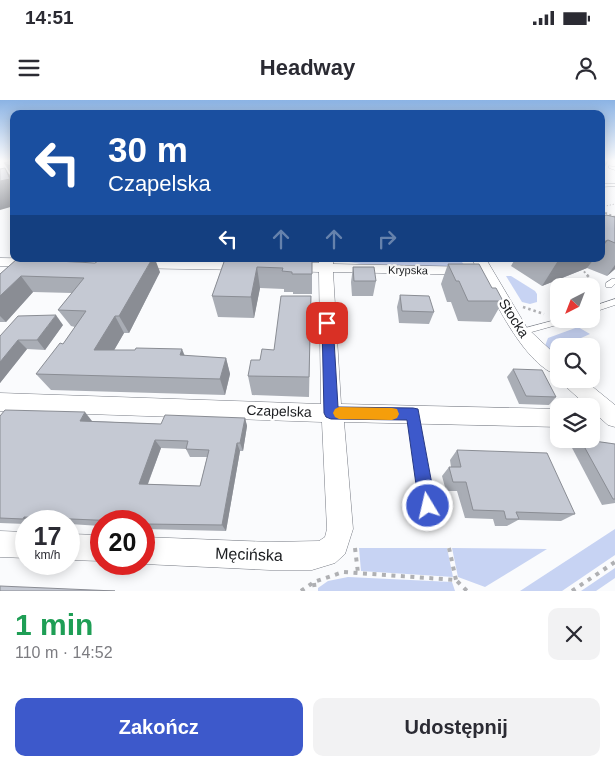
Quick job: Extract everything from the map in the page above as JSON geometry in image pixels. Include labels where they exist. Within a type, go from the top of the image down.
[{"type":"street","points":[[13,274],[26,262]]},
{"type":"street","points":[[93,262],[256,267]]},
{"type":"street","points":[[326,264],[331,413]]},
{"type":"street","name":"Krypska","points":[[276,267],[326,264],[482,265]]},
{"type":"street","name":"Stocka","points":[[482,265],[521,332],[550,361]]},
{"type":"street","points":[[579,388],[604,413]]},
{"type":"street","name":"Czapelska","points":[[0,402],[331,413],[550,418]]},
{"type":"street","name":"Męcińska","points":[[155,551],[312,556],[331,550],[338,538],[340,529],[335,440],[331,413]]},
{"type":"street","points":[[0,544],[15,545]]},
{"type":"lane","points":[[600,307],[615,302]]},
{"type":"lane","points":[[521,332],[550,324]]},
{"type":"lane","points":[[413,414],[428,506]]},
{"type":"path","points":[[581,268],[590,278]]},
{"type":"path","points":[[449,548],[456,580],[467,591]]},
{"type":"path","points":[[572,591],[615,562]]},
{"type":"path","points":[[301,591],[314,582],[343,572],[456,580]]},
{"type":"shaded area","points":[[349,262],[462,262],[464,265],[462,267]]},
{"type":"shaded area","points":[[506,276],[511,276],[535,291],[537,302],[530,304],[522,302]]},
{"type":"shaded area","points":[[575,328],[580,328],[590,334],[581,338],[550,338],[550,351],[545,346],[548,338]]},
{"type":"shaded area","points":[[615,529],[615,555],[562,591],[520,591]]},
{"type":"shaded area","points":[[359,548],[447,548],[453,577],[361,571]]},
{"type":"shaded area","points":[[452,548],[547,549],[485,587],[458,577]]},
{"type":"shaded area","points":[[615,568],[615,578],[596,591],[581,591]]},
{"type":"shaded area","points":[[348,577],[452,582],[455,591],[318,591],[318,588],[328,581]]},
{"type":"building","points":[[605,215],[615,217],[615,243],[608,240],[605,241]]},
{"type":"building","points":[[14,262],[150,262],[119,316],[115,316],[94,350],[135,350],[136,348],[182,349],[180,355],[226,358],[220,379],[36,374],[60,343],[63,344],[86,311],[58,310],[84,278],[21,276],[0,296],[0,274]]},
{"type":"building","points":[[224,262],[312,262],[312,274],[292,274],[292,272],[282,271],[283,268],[257,267],[251,297],[212,296]]},
{"type":"building","points":[[448,264],[479,264],[492,288],[496,288],[503,301],[468,301],[459,281],[456,281]]},
{"type":"building","points":[[353,267],[374,267],[376,281],[354,281]]},
{"type":"building","points":[[400,295],[429,296],[434,312],[402,311]]},
{"type":"building","points":[[281,296],[311,296],[309,377],[248,376],[251,360],[260,360],[262,349],[274,350]]},
{"type":"building","points":[[56,315],[37,340],[18,340],[0,362],[0,336],[18,316]]},
{"type":"building","points":[[513,369],[542,370],[556,397],[526,396]]},
{"type":"building","points":[[5,410],[85,412],[80,421],[161,424],[165,415],[245,418],[240,443],[237,443],[222,525],[155,524],[155,510],[90,510],[90,520],[80,519],[80,510],[15,510],[15,519],[0,518],[0,416]],"holes":[[[155,440],[188,441],[186,449],[209,450],[200,486],[139,484]]]},
{"type":"building","points":[[600,442],[615,444],[615,499],[613,499],[585,448],[600,448]]},
{"type":"building","points":[[457,450],[547,453],[575,514],[516,512],[519,519],[506,519],[504,511],[473,510],[466,482],[453,482],[449,467],[461,467]]},
{"type":"building","points":[[0,586],[115,591],[0,591]]},
{"type":"slow traffic","points":[[339,413],[392,414]]},
{"type":"route","points":[[327,323],[331,413],[413,414],[428,506]]}]
